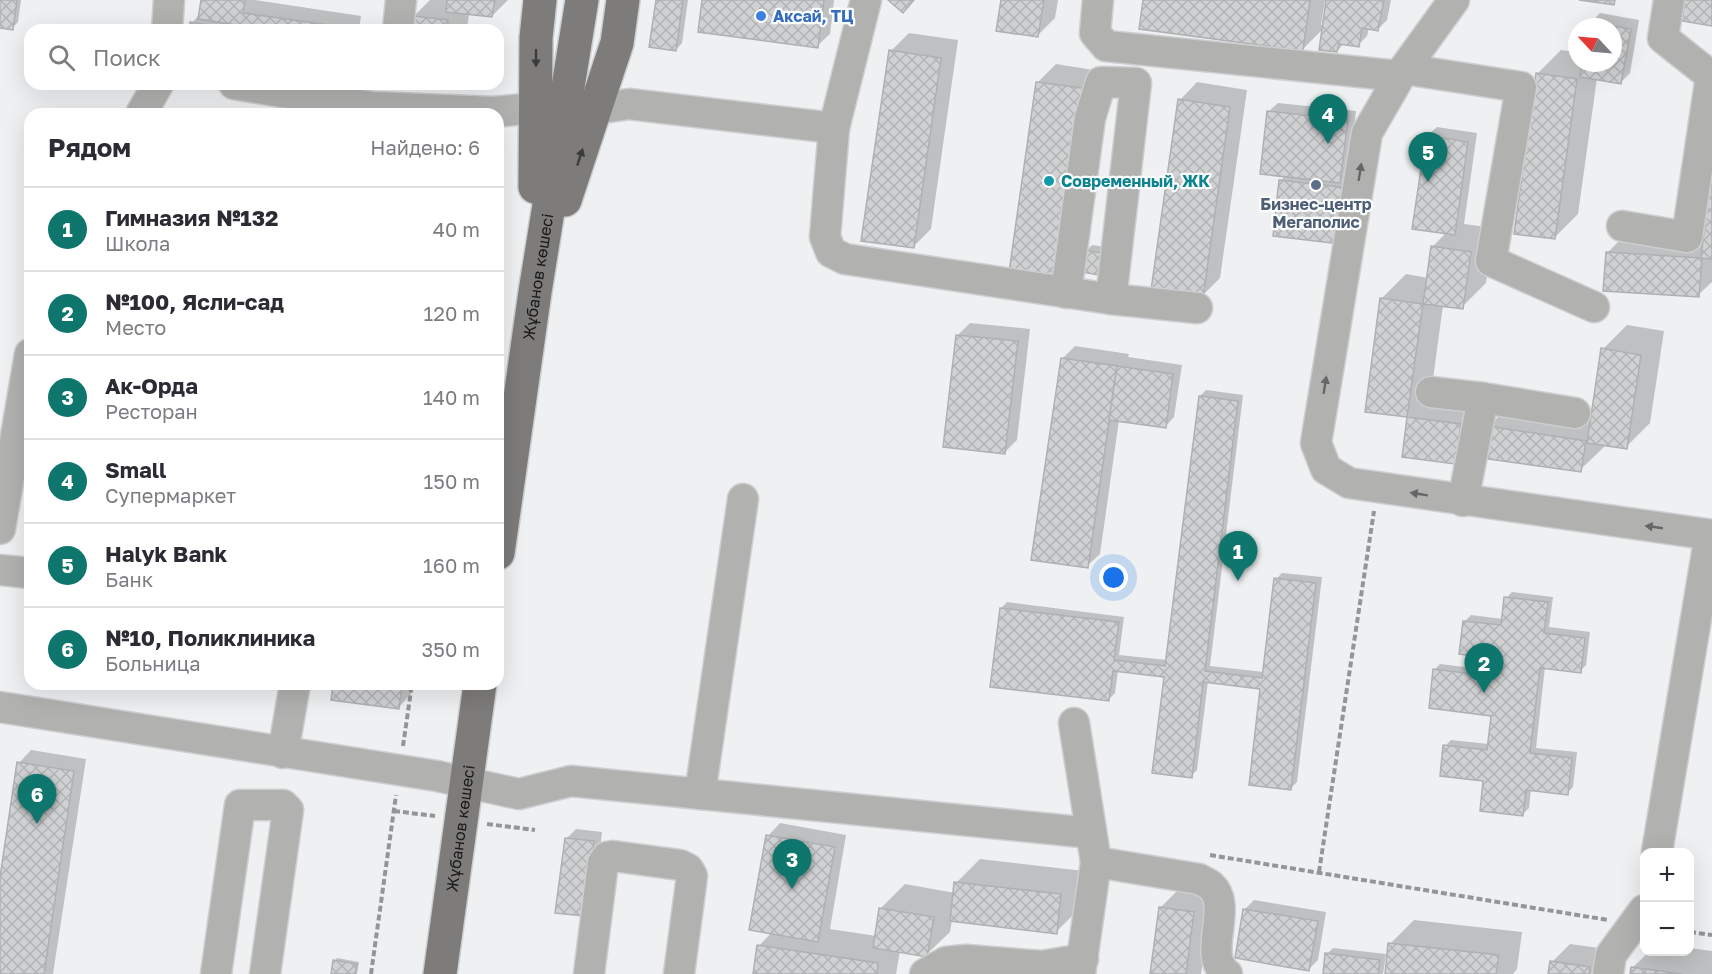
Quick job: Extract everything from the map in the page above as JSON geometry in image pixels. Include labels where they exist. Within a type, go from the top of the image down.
[{"type":"main road","points":[[535,292],[536,38],[540,0]]},
{"type":"main road","name":"Жұбанов көшесі","points":[[504,511],[535,292],[582,0]]},
{"type":"main road","points":[[535,292],[617,43],[623,0]]},
{"type":"main road","name":"Жұбанов көшесі","points":[[440,974],[479,690]]},
{"type":"street","points":[[167,24],[169,0]]},
{"type":"street","points":[[399,24],[401,0]]},
{"type":"street","points":[[866,0],[834,128],[825,237],[831,252],[845,259],[1111,299],[1197,308]]},
{"type":"street","points":[[1098,0],[1095,33],[1106,46],[1401,72],[1521,87],[1491,261],[1594,307]]},
{"type":"street","points":[[1454,0],[1401,72],[1367,133],[1316,443],[1326,469],[1349,483],[1711,535],[1658,848]]},
{"type":"street","points":[[1622,226],[1688,237],[1712,76],[1663,38],[1669,0]]},
{"type":"street","points":[[1066,292],[1090,118],[1101,82],[1136,83],[1111,299]]},
{"type":"street","points":[[145,108],[155,90]]},
{"type":"street","points":[[280,90],[380,103],[443,108]]},
{"type":"street","points":[[596,109],[629,104],[834,128]]},
{"type":"street","points":[[504,111],[535,108]]},
{"type":"street","points":[[1431,392],[1575,413]]},
{"type":"street","points":[[0,529],[24,393]]},
{"type":"street","points":[[1463,501],[1483,398]]},
{"type":"street","points":[[700,794],[743,499]]},
{"type":"street","points":[[0,570],[24,572]]},
{"type":"street","points":[[284,753],[294,690]]},
{"type":"street","points":[[0,708],[437,776],[519,794],[571,781],[1091,833]]},
{"type":"street","points":[[925,974],[946,962],[956,961],[1082,966],[1096,862],[1074,723]]},
{"type":"street","points":[[216,974],[240,805],[258,803],[283,805],[288,810],[265,974]]},
{"type":"street","points":[[589,974],[603,863],[607,857],[613,856],[680,865],[688,869],[692,876],[679,974]]},
{"type":"street","points":[[1096,862],[1198,879],[1212,886],[1220,900],[1217,957],[1227,974]]},
{"type":"street","points":[[1608,974],[1611,955],[1639,917]]},
{"type":"path","points":[[1319,872],[1378,488]]},
{"type":"path","points":[[371,974],[411,690]]},
{"type":"path","points":[[1206,854],[1639,917]]},
{"type":"path","points":[[1694,933],[1712,935]]},
{"type":"building","points":[[0,0],[17,0],[13,30],[0,28]]},
{"type":"building","points":[[201,0],[245,0],[243,13],[321,24],[230,24],[198,19]]},
{"type":"building","points":[[447,0],[495,0],[492,17],[446,12]]},
{"type":"building","points":[[656,0],[683,0],[676,51],[649,47]]},
{"type":"building","name":"Аксай, ТЦ","points":[[702,0],[824,0],[818,48],[698,32]]},
{"type":"building","points":[[888,0],[914,0],[903,13]]},
{"type":"building","points":[[1001,0],[1044,0],[1038,37],[996,31]]},
{"type":"building","points":[[1143,0],[1310,0],[1303,51],[1139,29]]},
{"type":"building","points":[[1326,0],[1384,0],[1378,31],[1362,28],[1359,47],[1339,44],[1337,52],[1319,50]]},
{"type":"building","points":[[1579,0],[1615,0],[1614,5]]},
{"type":"building","points":[[1685,0],[1712,0],[1712,26],[1682,21]]},
{"type":"building","points":[[413,16],[448,20],[448,24],[412,24]]},
{"type":"building","points":[[1622,28],[1631,29],[1621,84],[1580,77],[1581,72],[1622,72]]},
{"type":"building","points":[[889,50],[941,58],[914,248],[861,241]]},
{"type":"building","points":[[1536,73],[1577,79],[1555,239],[1514,234]]},
{"type":"building","name":"Современный, ЖК","points":[[1036,82],[1089,89],[1061,279],[1009,272]]},
{"type":"building","points":[[1178,99],[1230,107],[1203,298],[1151,290]]},
{"type":"building","points":[[1267,111],[1348,120],[1340,183],[1260,174]]},
{"type":"building","points":[[1426,135],[1468,142],[1455,235],[1412,229]]},
{"type":"building","points":[[1712,162],[1712,259],[1701,258]]},
{"type":"building","points":[[1279,180],[1347,188],[1340,244],[1273,236]]},
{"type":"building","points":[[1431,246],[1471,252],[1463,309],[1423,304]]},
{"type":"building","points":[[1084,250],[1108,254],[1105,276],[1081,272]]},
{"type":"building","points":[[1606,252],[1702,258],[1699,297],[1603,291]]},
{"type":"building","points":[[1380,298],[1423,304],[1407,417],[1365,412]]},
{"type":"building","points":[[956,335],[1018,341],[1005,454],[943,447]]},
{"type":"building","points":[[1601,348],[1641,355],[1627,449],[1587,443]]},
{"type":"building","points":[[1061,358],[1117,366],[1088,568],[1031,560]]},
{"type":"building","points":[[1117,366],[1173,374],[1166,428],[1109,420]]},
{"type":"building","points":[[1199,396],[1238,401],[1205,671],[1262,678],[1274,578],[1316,583],[1291,790],[1249,785],[1260,689],[1203,682],[1192,778],[1152,773],[1164,677],[1113,671],[1109,701],[990,687],[1000,608],[1119,622],[1114,660],[1165,666]]},
{"type":"building","points":[[1407,417],[1461,424],[1455,464],[1402,457]]},
{"type":"building","points":[[1487,426],[1586,441],[1581,472],[1482,458]]},
{"type":"building","points":[[1504,597],[1548,602],[1544,633],[1585,638],[1581,673],[1540,668],[1530,753],[1572,758],[1568,795],[1526,790],[1523,816],[1480,811],[1483,781],[1440,776],[1443,745],[1487,750],[1491,716],[1429,708],[1433,669],[1495,677],[1497,659],[1459,654],[1463,621],[1501,625]]},
{"type":"building","points":[[332,690],[401,690],[399,709],[331,700]]},
{"type":"building","points":[[17,762],[74,771],[44,974],[0,974],[0,877]]},
{"type":"building","points":[[766,835],[835,847],[818,942],[749,930]]},
{"type":"building","points":[[565,838],[594,841],[584,916],[555,913]]},
{"type":"building","points":[[954,882],[1061,894],[1057,934],[950,921]]},
{"type":"building","points":[[1159,907],[1194,912],[1186,974],[1150,974]]},
{"type":"building","points":[[879,908],[934,917],[927,957],[873,948]]},
{"type":"building","points":[[1243,909],[1318,921],[1309,971],[1235,958]]},
{"type":"building","points":[[1388,943],[1499,955],[1496,974],[1385,974]]},
{"type":"building","points":[[757,945],[878,963],[877,974],[753,974]]},
{"type":"building","points":[[1325,953],[1380,960],[1378,974],[1323,974]]},
{"type":"building","points":[[333,960],[357,964],[355,974],[331,974]]},
{"type":"building","points":[[1550,961],[1590,967],[1589,974],[1548,974]]},
{"type":"building","points":[[1631,967],[1682,974],[1630,974]]},
{"type":"place","name":"Аксай, ТЦ","points":[[761,16]]},
{"type":"place","name":"Small","points":[[1328,144]]},
{"type":"place","name":"Современный, ЖК","points":[[1049,181]]},
{"type":"place","name":"Halyk Bank","points":[[1428,182]]},
{"type":"place","name":"Бизнес-центр Мегаполис","points":[[1316,185]]},
{"type":"place","name":"Гимназия №132","points":[[1238,581]]},
{"type":"place","name":"№100, Ясли-сад","points":[[1484,693]]},
{"type":"place","name":"№10, Поликлиника","points":[[37,824]]},
{"type":"place","name":"Ак-Орда","points":[[792,889]]}]
